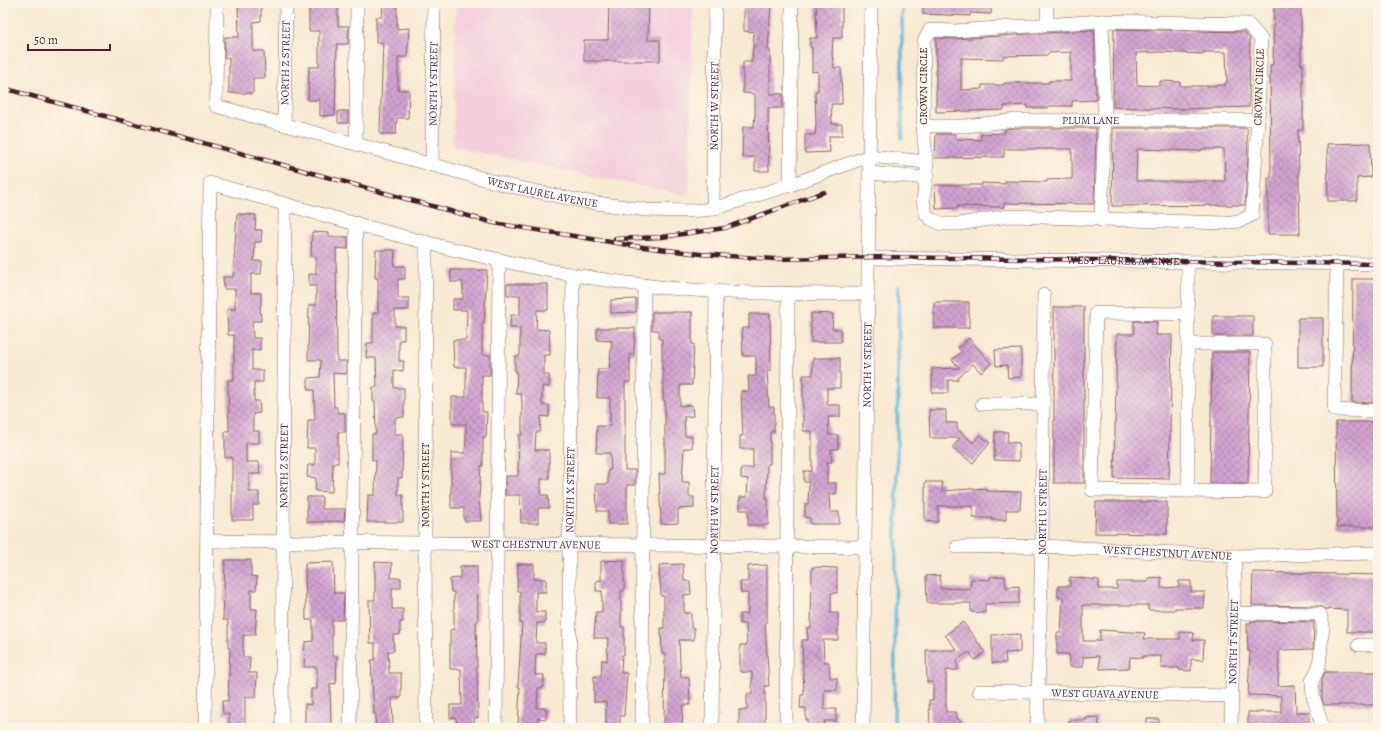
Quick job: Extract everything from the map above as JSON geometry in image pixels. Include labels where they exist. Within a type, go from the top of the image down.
[{"type":"street","name":"WEST LAUREL AVENUE","points":[[217,3],[216,106],[510,186],[582,201],[646,210],[691,211],[714,209],[790,185],[869,156]]},
{"type":"street","name":"NORTH Z STREET","points":[[284,124],[286,3]]},
{"type":"street","points":[[356,144],[357,3]]},
{"type":"street","name":"NORTH Y STREET","points":[[432,165],[434,3]]},
{"type":"street","name":"NORTH W STREET","points":[[714,209],[715,3]]},
{"type":"street","points":[[790,185],[792,3]]},
{"type":"street","name":"NORTH V STREET","points":[[863,728],[870,3]]},
{"type":"street","points":[[1047,3],[1047,24]]},
{"type":"street","points":[[1101,220],[1105,120],[1102,21]]},
{"type":"street","name":"CROWN CIRCLE","points":[[1102,21],[1248,24],[1261,40],[1252,215],[1240,221],[1223,223],[1008,216],[959,224],[942,224],[931,219],[926,214],[923,201],[926,178],[923,126],[924,41],[930,30],[954,31],[1047,24],[1102,21]]},
{"type":"street","name":"PLUM LANE","points":[[923,126],[965,126],[1016,120],[1258,120]]},
{"type":"street","points":[[869,156],[926,162]]},
{"type":"street","points":[[869,173],[926,178]]},
{"type":"street","points":[[205,728],[210,183],[426,242],[499,260],[573,275],[644,286],[716,291],[868,294]]},
{"type":"street","name":"NORTH Z STREET","points":[[282,728],[285,204]]},
{"type":"street","points":[[350,728],[356,223]]},
{"type":"street","name":"NORTH Y STREET","points":[[426,242],[426,728]]},
{"type":"street","name":"WEST LAUREL AVENUE","points":[[868,258],[1378,264]]},
{"type":"street","points":[[496,728],[499,260]]},
{"type":"street","points":[[1188,262],[1188,491]]},
{"type":"street","points":[[1337,264],[1334,410],[1378,411]]},
{"type":"street","name":"NORTH X STREET","points":[[570,728],[569,545],[573,275]]},
{"type":"street","points":[[642,728],[644,286]]},
{"type":"street","name":"NORTH W STREET","points":[[712,728],[715,546],[716,291]]},
{"type":"street","points":[[786,728],[788,293]]},
{"type":"street","name":"NORTH U STREET","points":[[1037,728],[1042,546],[1044,295]]},
{"type":"street","points":[[1188,314],[1096,313],[1092,490],[1265,492],[1265,344],[1188,344]]},
{"type":"street","points":[[982,404],[1043,404]]},
{"type":"street","name":"WEST CHESTNUT AVENUE","points":[[207,541],[498,545],[865,547]]},
{"type":"street","name":"WEST CHESTNUT AVENUE","points":[[957,547],[1042,546],[1236,556],[1378,553]]},
{"type":"street","name":"NORTH T STREET","points":[[1231,728],[1236,556]]},
{"type":"street","points":[[1234,613],[1320,614],[1323,625],[1319,667],[1312,681],[1313,696],[1323,728]]},
{"type":"street","points":[[1359,645],[1378,645]]},
{"type":"street","name":"WEST GUAVA AVENUE","points":[[979,691],[1231,696]]},
{"type":"shaded area","points":[[456,3],[693,3],[689,196],[453,147]]},
{"type":"building","points":[[238,3],[261,3],[261,21],[253,22],[253,51],[264,51],[265,78],[253,78],[253,93],[229,93],[229,58],[224,58],[225,37],[239,37]]},
{"type":"building","points":[[309,3],[338,3],[338,26],[349,26],[348,44],[337,44],[335,115],[320,116],[320,100],[308,100],[309,67],[319,67],[319,31],[309,31]]},
{"type":"building","points":[[383,3],[397,3],[397,29],[409,28],[407,57],[398,57],[398,90],[409,90],[408,118],[397,118],[396,134],[380,134],[383,42],[376,43],[376,17],[382,17]]},
{"type":"building","points":[[609,3],[649,3],[648,40],[660,40],[660,61],[584,61],[584,40],[608,40]]},
{"type":"building","points":[[744,3],[771,3],[768,50],[770,50],[770,94],[783,94],[782,108],[768,108],[769,171],[755,171],[755,157],[742,157],[743,127],[754,127],[755,113],[755,94],[743,93],[743,62],[752,62],[754,32],[744,31]]},
{"type":"building","points":[[816,3],[833,3],[833,5],[842,5],[842,38],[833,38],[832,55],[834,68],[841,68],[842,104],[831,104],[832,124],[842,124],[842,136],[829,136],[830,152],[805,153],[805,135],[815,135],[816,124],[815,91],[818,91],[818,71],[812,72],[812,48],[810,47],[810,38],[817,38]]},
{"type":"building","points":[[923,3],[991,3],[991,14],[970,13],[970,16],[923,14]]},
{"type":"building","points":[[1274,3],[1301,3],[1303,130],[1298,130],[1300,234],[1268,234],[1268,178],[1271,178],[1270,65],[1273,65]]},
{"type":"building","points":[[1114,29],[1244,32],[1250,39],[1249,107],[1179,109],[1113,107]],"holes":[[[1160,52],[1203,54],[1203,52],[1226,52],[1227,82],[1225,85],[1180,86],[1180,82],[1160,81],[1160,86],[1137,85],[1136,53]]]},
{"type":"building","points":[[1094,30],[1096,100],[1072,101],[1072,106],[1048,106],[1048,108],[1027,108],[1028,105],[1004,106],[1004,110],[936,112],[936,38],[954,39]],"holes":[[[1071,52],[1071,81],[1049,81],[1049,83],[1004,83],[1004,85],[982,85],[982,89],[961,90],[961,58],[1003,59],[1003,56],[1048,55],[1048,53]]]},
{"type":"building","points":[[338,111],[348,111],[348,123],[338,123]]},
{"type":"building","points":[[1096,128],[1094,204],[1004,203],[1004,207],[958,206],[958,208],[936,209],[935,185],[982,185],[982,183],[1005,184],[1005,181],[1047,182],[1047,180],[1072,179],[1072,149],[1004,149],[1004,157],[935,158],[936,134],[955,134],[955,139],[981,140],[981,134],[1005,133],[1005,129]]},
{"type":"building","points":[[1113,128],[1247,128],[1248,156],[1245,205],[1112,206]],"holes":[[[1137,149],[1201,151],[1201,149],[1224,149],[1225,181],[1136,181]]]},
{"type":"building","points":[[1370,143],[1371,177],[1357,178],[1357,201],[1328,201],[1327,144]]},
{"type":"building","points":[[237,214],[256,215],[255,230],[262,230],[261,242],[255,242],[254,261],[262,261],[261,274],[251,274],[251,293],[261,293],[261,321],[252,321],[253,338],[260,338],[260,350],[252,350],[252,370],[263,370],[263,382],[254,382],[254,401],[259,401],[260,413],[253,414],[253,431],[259,431],[259,443],[246,443],[246,462],[259,462],[260,474],[249,474],[249,492],[259,492],[259,505],[253,505],[253,520],[232,520],[232,457],[225,458],[225,431],[229,431],[228,380],[234,380],[234,335],[228,335],[227,309],[235,309],[235,289],[224,289],[223,277],[233,277]]},
{"type":"building","points":[[312,232],[329,233],[329,237],[348,237],[348,249],[336,248],[337,361],[346,361],[346,374],[333,373],[334,407],[337,407],[337,413],[345,413],[345,432],[338,432],[338,463],[333,463],[332,492],[315,491],[316,478],[307,477],[308,465],[315,465],[315,448],[307,448],[308,420],[315,420],[314,390],[308,390],[308,378],[320,377],[321,360],[308,360],[309,305],[316,305],[316,286],[309,286],[309,274],[316,274],[316,257],[311,256]]},
{"type":"building","points":[[376,250],[395,250],[394,266],[405,266],[405,279],[398,279],[398,298],[409,298],[409,310],[395,310],[395,326],[404,326],[404,340],[399,340],[399,361],[404,361],[403,371],[394,370],[394,388],[404,388],[404,417],[395,418],[395,434],[403,434],[402,478],[398,478],[398,495],[403,495],[403,522],[367,522],[368,495],[375,495],[376,460],[372,460],[372,434],[376,434],[373,387],[377,387],[376,358],[366,358],[367,343],[373,343],[373,313],[378,313],[378,278],[375,278]]},
{"type":"building","points":[[451,270],[487,270],[484,323],[482,323],[482,355],[490,355],[490,375],[482,375],[482,412],[487,412],[486,437],[483,437],[483,466],[481,466],[479,497],[481,521],[464,521],[464,508],[451,508],[451,453],[465,453],[466,441],[466,424],[452,424],[452,397],[466,397],[466,367],[454,367],[453,340],[466,340],[467,310],[453,310],[453,299],[463,299],[463,282],[451,282]]},
{"type":"building","points":[[1353,279],[1378,279],[1378,403],[1352,402]]},
{"type":"building","points":[[507,284],[548,284],[548,310],[537,310],[536,329],[549,330],[550,355],[544,355],[544,375],[549,375],[549,387],[542,386],[542,405],[549,405],[549,417],[541,416],[540,432],[536,432],[535,450],[549,450],[549,479],[541,479],[541,495],[548,495],[549,508],[538,508],[538,523],[521,523],[520,495],[505,495],[506,476],[518,476],[519,435],[522,435],[522,402],[521,394],[516,394],[517,371],[515,371],[515,356],[520,356],[520,328],[510,328],[511,315],[520,315],[520,295],[507,295]]},
{"type":"building","points":[[636,299],[636,312],[611,313],[611,300]]},
{"type":"building","points":[[934,302],[969,302],[969,328],[934,328]]},
{"type":"building","points":[[1054,307],[1084,307],[1084,483],[1054,483]]},
{"type":"building","points":[[652,312],[692,312],[692,344],[694,344],[692,385],[680,385],[680,406],[692,405],[693,416],[684,417],[685,436],[692,436],[692,448],[684,448],[682,482],[689,482],[689,497],[694,497],[694,508],[678,509],[678,523],[661,524],[659,474],[665,474],[665,400],[663,400],[662,339],[659,339],[659,330],[652,330]]},
{"type":"building","points":[[811,313],[833,314],[832,329],[841,329],[841,342],[811,342]]},
{"type":"building","points":[[749,314],[770,314],[771,370],[767,370],[769,407],[774,407],[774,432],[770,432],[770,464],[767,464],[766,498],[768,498],[768,525],[748,525],[748,510],[740,510],[740,497],[747,497],[748,479],[741,478],[741,468],[753,468],[753,449],[740,449],[740,436],[743,436],[741,391],[749,391],[748,376],[756,376],[756,356],[743,356],[742,328],[749,328]]},
{"type":"building","points":[[1213,316],[1253,316],[1253,336],[1213,336]]},
{"type":"building","points":[[1298,318],[1323,318],[1323,367],[1298,367]]},
{"type":"building","points":[[1134,321],[1157,322],[1156,335],[1172,335],[1169,479],[1114,478],[1117,334],[1134,334]]},
{"type":"building","points":[[597,328],[635,328],[634,354],[630,354],[630,382],[625,382],[625,470],[635,470],[635,485],[627,485],[627,524],[608,524],[608,511],[597,511],[596,484],[608,484],[608,470],[611,470],[610,453],[596,453],[597,426],[610,426],[610,398],[597,398],[598,369],[609,369],[612,341],[597,340]]},
{"type":"building","points":[[969,338],[991,363],[981,373],[973,364],[958,378],[958,380],[948,380],[948,393],[932,393],[932,369],[960,368],[952,360],[962,352],[958,348]]},
{"type":"building","points":[[1021,349],[1021,377],[1008,378],[1007,365],[996,366],[995,350]]},
{"type":"building","points":[[1212,352],[1250,352],[1248,484],[1210,483]]},
{"type":"building","points":[[813,358],[840,358],[840,388],[827,388],[827,405],[840,405],[840,417],[828,417],[829,435],[838,435],[838,449],[831,449],[832,462],[827,462],[827,483],[836,483],[836,494],[829,494],[830,512],[839,512],[839,524],[810,524],[810,518],[805,518],[805,504],[808,504],[809,482],[804,482],[804,471],[812,471],[812,431],[803,431],[803,375],[813,375]]},
{"type":"building","points":[[929,410],[946,410],[946,423],[957,423],[957,429],[973,443],[980,435],[990,443],[973,463],[952,448],[960,438],[930,438]]},
{"type":"building","points":[[1336,422],[1378,422],[1378,527],[1337,527]]},
{"type":"building","points":[[995,432],[1008,432],[1007,442],[1019,443],[1019,461],[994,460]]},
{"type":"building","points":[[925,482],[942,482],[942,491],[986,488],[986,491],[1021,492],[1020,510],[1006,510],[1006,520],[992,520],[992,518],[973,518],[973,506],[938,506],[938,522],[925,521]]},
{"type":"building","points":[[307,497],[322,497],[322,509],[345,509],[344,521],[307,522]]},
{"type":"building","points":[[1096,502],[1167,502],[1167,534],[1095,533]]},
{"type":"building","points":[[225,560],[251,560],[251,576],[257,577],[256,590],[251,590],[251,609],[257,609],[255,635],[243,635],[243,657],[250,657],[249,673],[257,673],[256,697],[245,697],[245,728],[229,728],[229,714],[223,714],[222,701],[228,701],[230,648],[228,648],[228,620],[223,620]]},
{"type":"building","points":[[624,560],[624,591],[621,591],[621,627],[624,627],[624,655],[622,655],[621,673],[627,673],[624,716],[620,716],[620,728],[606,728],[606,702],[594,702],[594,676],[601,677],[602,660],[607,661],[608,638],[594,638],[596,612],[602,612],[602,591],[596,591],[596,581],[601,580],[601,561]]},
{"type":"building","points":[[333,562],[334,593],[344,593],[343,620],[332,620],[332,656],[337,656],[336,684],[330,683],[331,728],[305,728],[305,704],[311,705],[311,689],[317,689],[317,667],[304,667],[305,642],[313,641],[313,620],[306,620],[305,563]]},
{"type":"building","points":[[375,562],[392,563],[391,578],[401,578],[401,588],[392,588],[392,609],[403,609],[403,622],[400,622],[400,635],[393,635],[394,651],[388,651],[389,673],[401,673],[401,698],[392,698],[393,728],[375,728],[376,714],[374,714],[371,660],[375,660],[375,643],[370,643],[369,600],[375,600]]},
{"type":"building","points":[[518,564],[534,564],[534,579],[546,579],[546,592],[536,592],[536,612],[545,612],[545,623],[537,623],[536,643],[545,643],[545,654],[536,654],[535,675],[544,675],[543,688],[538,688],[537,708],[546,708],[546,719],[538,718],[538,728],[518,728],[520,687],[518,687],[522,623],[520,623],[520,591],[517,591]]},
{"type":"building","points":[[683,564],[684,581],[690,581],[691,594],[684,595],[684,613],[691,613],[691,628],[694,628],[694,640],[679,640],[680,664],[681,677],[689,677],[690,705],[683,705],[682,728],[664,728],[665,654],[662,654],[661,628],[664,628],[664,596],[661,596],[659,565]]},
{"type":"building","points":[[767,565],[767,623],[765,623],[769,686],[765,686],[765,728],[739,728],[739,710],[747,710],[747,694],[752,694],[752,672],[740,672],[740,645],[747,645],[746,624],[740,624],[740,614],[748,614],[748,593],[741,593],[740,582],[748,582],[748,566]]},
{"type":"building","points":[[460,566],[477,566],[478,621],[476,621],[478,718],[474,718],[475,728],[457,728],[456,718],[450,718],[450,705],[462,705],[461,669],[450,669],[450,630],[454,629],[454,592],[451,592],[450,579],[460,578]]},
{"type":"building","points":[[812,567],[837,568],[837,593],[831,593],[831,613],[838,613],[838,640],[823,640],[824,662],[829,662],[830,678],[837,678],[837,690],[824,690],[824,709],[836,709],[836,721],[824,721],[825,728],[808,728],[806,708],[800,708],[801,695],[804,695],[802,640],[808,640],[807,628],[811,628]]},
{"type":"building","points":[[1253,572],[1377,575],[1377,632],[1347,632],[1347,610],[1326,609],[1320,606],[1252,605]]},
{"type":"building","points":[[940,575],[940,588],[970,589],[971,579],[990,580],[990,577],[1005,576],[1006,587],[1019,586],[1019,603],[985,604],[985,613],[971,612],[971,603],[927,603],[926,576]]},
{"type":"building","points":[[1070,577],[1099,580],[1099,589],[1117,589],[1117,582],[1148,582],[1148,578],[1161,577],[1161,588],[1179,587],[1179,581],[1191,581],[1191,592],[1205,592],[1204,608],[1148,610],[1148,605],[1083,605],[1083,641],[1100,641],[1100,630],[1145,633],[1144,639],[1180,639],[1180,632],[1194,633],[1193,640],[1204,640],[1203,660],[1191,659],[1191,671],[1179,670],[1179,668],[1161,668],[1161,656],[1143,656],[1143,658],[1130,657],[1129,668],[1100,669],[1099,656],[1083,657],[1083,667],[1069,667],[1069,654],[1057,654],[1057,633],[1061,633],[1063,597],[1058,597],[1058,586],[1070,586]]},
{"type":"building","points":[[1251,621],[1314,622],[1313,649],[1279,650],[1278,686],[1295,685],[1296,712],[1309,712],[1309,728],[1248,728],[1248,712],[1281,712],[1281,696],[1248,695],[1250,651],[1248,651],[1247,623],[1251,623]]},
{"type":"building","points":[[963,622],[985,652],[975,660],[969,652],[957,660],[958,670],[946,670],[946,712],[956,712],[956,717],[967,728],[930,728],[929,700],[933,700],[933,682],[927,682],[926,650],[957,650],[945,635]]},
{"type":"building","points":[[1020,634],[1020,652],[1005,653],[1006,663],[992,663],[992,635]]},
{"type":"building","points":[[1325,672],[1378,672],[1378,705],[1324,705],[1322,698],[1322,679]]},
{"type":"building","points":[[1098,717],[1099,728],[1069,728],[1069,720],[1086,720],[1086,718]]},
{"type":"building","points":[[1147,719],[1159,719],[1159,728],[1147,728]]},
{"type":"waterway","points":[[902,3],[902,138]]},
{"type":"waterway","points":[[894,728],[899,286]]},
{"type":"railway","points":[[3,88],[494,223],[635,246],[700,254],[774,259],[884,257],[1378,264]]},
{"type":"railway","points":[[615,239],[662,237],[725,228],[824,192]]}]
